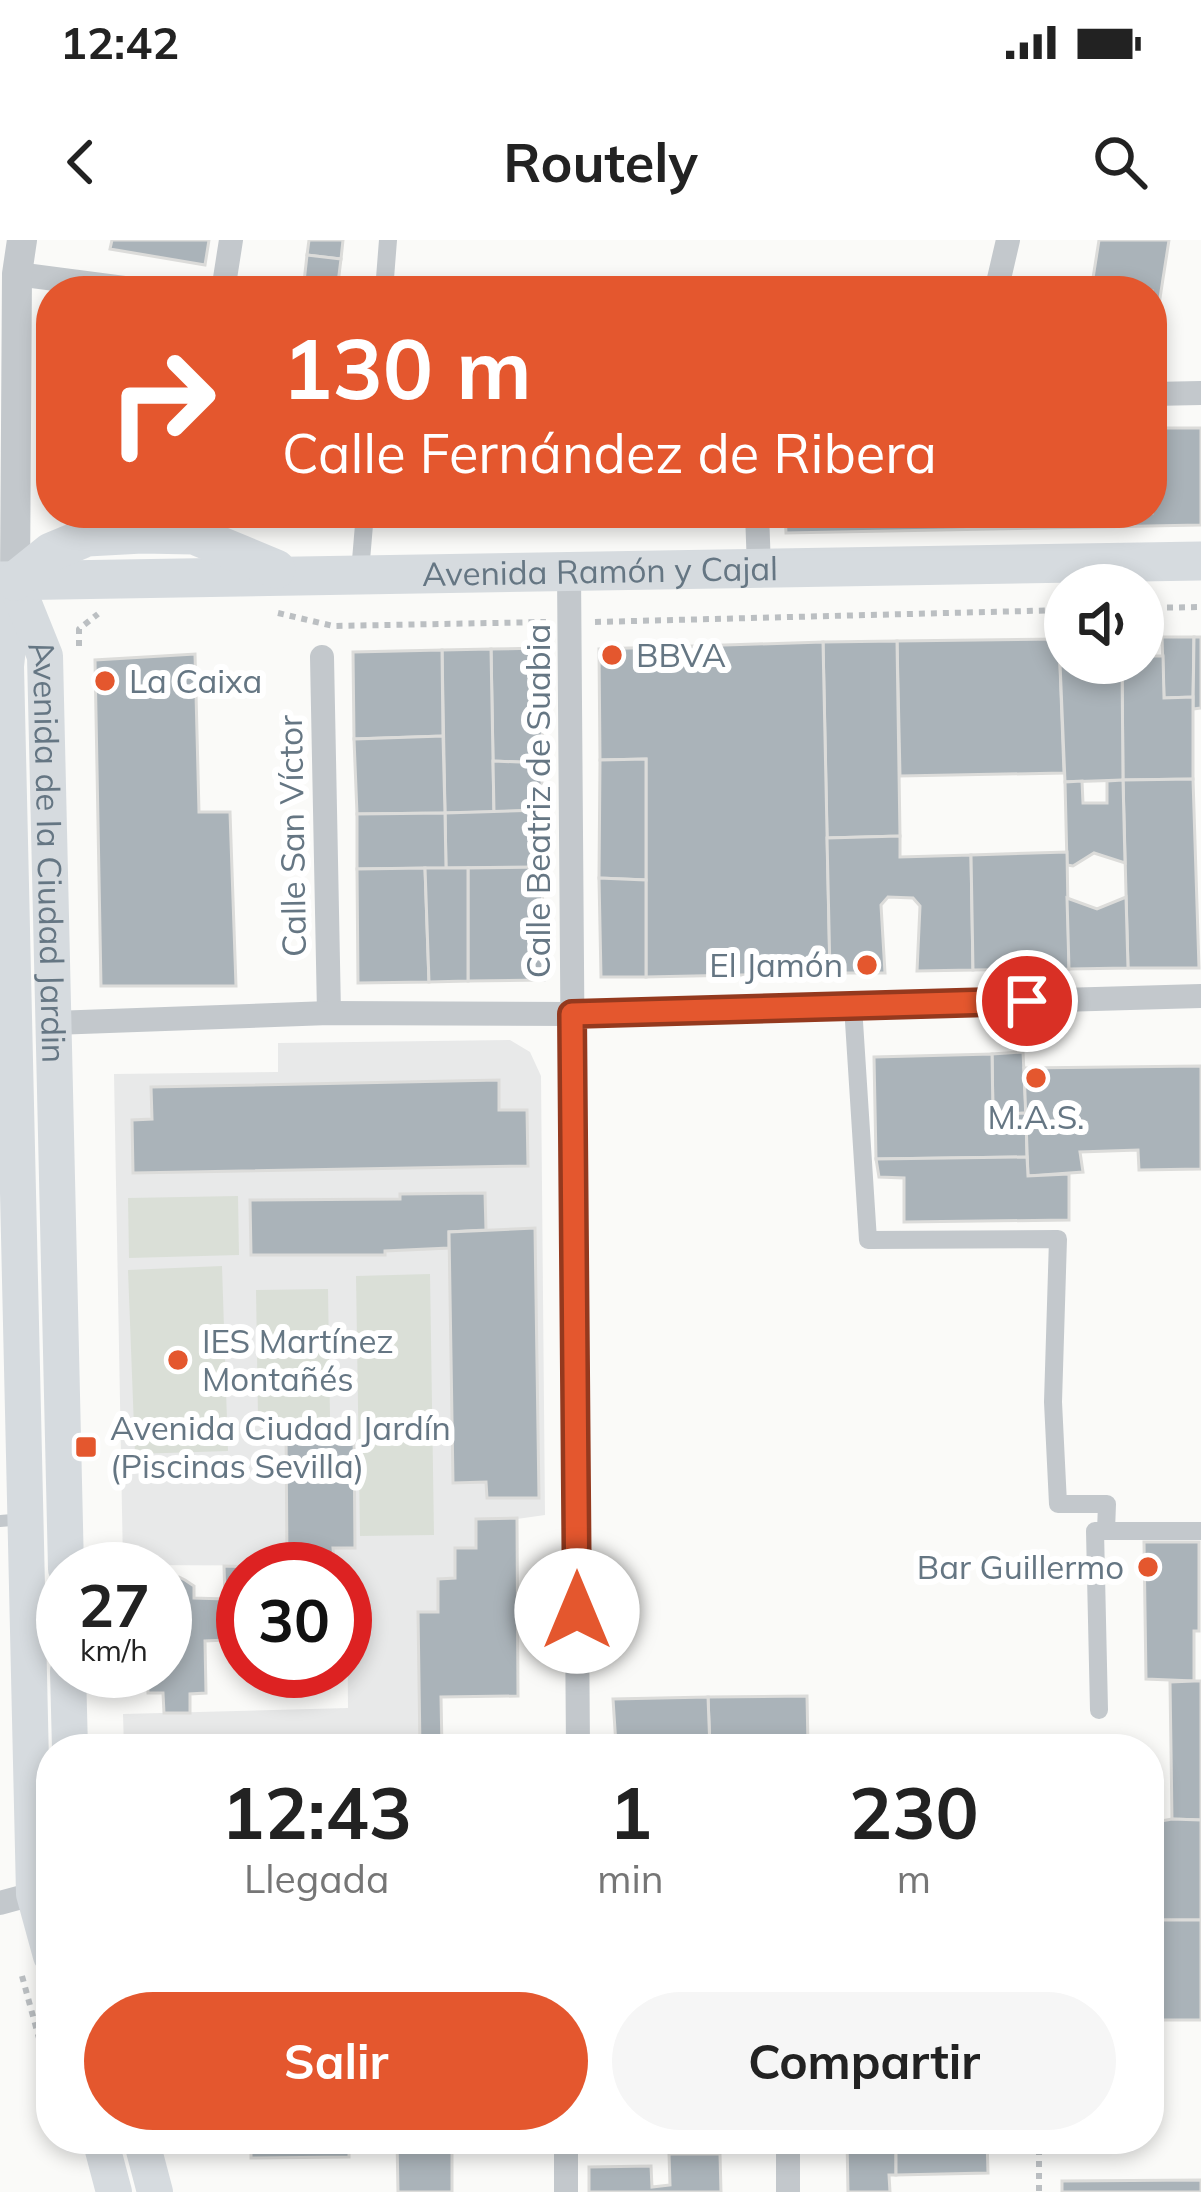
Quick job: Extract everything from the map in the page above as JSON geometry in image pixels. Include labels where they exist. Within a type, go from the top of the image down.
[{"type":"main road","name":"Avenida Ramón y Cajal","points":[[8,581],[1201,561]]},
{"type":"main road","name":"Avenida de la Ciudad Jardin","points":[[8,581],[45,656],[65,1542]]},
{"type":"main road","name":"Avenida de la Ciudad Jardin","points":[[8,581],[16,1528],[28,1895],[36,1963]]},
{"type":"main road","points":[[69,1698],[70,1734]]},
{"type":"main road","points":[[104,2154],[114,2192]]},
{"type":"main road","points":[[145,2154],[155,2192]]},
{"type":"street","points":[[8,581],[8,309],[22,240]]},
{"type":"street","points":[[226,276],[231,240]]},
{"type":"street","points":[[385,276],[388,240]]},
{"type":"street","points":[[1000,276],[1008,240]]},
{"type":"street","points":[[17,274],[36,276]]},
{"type":"street","points":[[1167,394],[1201,393]]},
{"type":"street","points":[[361,572],[364,528]]},
{"type":"street","points":[[758,528],[759,568]]},
{"type":"street","name":"Calle Beatriz de Suabia","points":[[568,572],[578,1734]]},
{"type":"street","name":"Calle San Víctor","points":[[322,657],[329,1013]]},
{"type":"street","points":[[53,1023],[1201,996]]},
{"type":"street","points":[[853,1006],[868,1240],[1058,1240],[1053,1402],[1058,1504],[1107,1504],[1106,1531]]},
{"type":"street","points":[[1099,1710],[1095,1531],[1201,1531]]},
{"type":"street","points":[[566,2154],[566,2192]]},
{"type":"street","points":[[788,2154],[788,2192]]},
{"type":"path","points":[[1164,608],[1201,607]]},
{"type":"path","points":[[266,611],[332,626],[556,622]]},
{"type":"path","points":[[586,622],[1044,611]]},
{"type":"path","points":[[79,655],[79,629],[100,612]]},
{"type":"path","points":[[1039,2154],[1039,2192]]},
{"type":"shaded area","points":[[510,1040],[530,1052],[541,1076],[545,1515],[517,1519],[518,1696],[441,1698],[442,1734],[124,1734],[123,1714],[348,1708],[348,1698],[372,1698],[372,1542],[216,1542],[216,1565],[192,1565],[192,1542],[123,1542],[114,1074],[278,1072],[278,1043]]},
{"type":"shaded area","points":[[238,1196],[239,1255],[129,1258],[128,1198]]},
{"type":"shaded area","name":"IES Martínez Montañés","points":[[222,1266],[228,1451],[135,1454],[128,1270]]},
{"type":"shaded area","points":[[430,1274],[434,1535],[360,1536],[356,1276]]},
{"type":"shaded area","points":[[328,1289],[330,1418],[258,1418],[256,1290]]},
{"type":"building","points":[[112,240],[209,240],[205,265],[110,249]]},
{"type":"building","points":[[309,240],[343,240],[341,259],[307,255]]},
{"type":"building","points":[[1099,240],[1169,240],[1163,276],[1093,276]]},
{"type":"building","points":[[307,255],[341,259],[339,276],[305,276]]},
{"type":"building","points":[[1167,428],[1201,428],[1201,525],[1167,526]]},
{"type":"building","points":[[786,528],[1045,528],[786,533]]},
{"type":"building","points":[[1164,637],[1194,637],[1193,697],[1164,698]]},
{"type":"building","points":[[1194,637],[1201,637],[1201,708],[1193,709]]},
{"type":"building","points":[[1044,639],[1044,684],[1061,684],[1064,773],[900,776],[897,641]]},
{"type":"building","points":[[897,641],[900,836],[827,838],[823,642]]},
{"type":"building","points":[[823,642],[830,973],[646,977],[646,759],[600,760],[599,649]]},
{"type":"building","points":[[543,648],[542,763],[493,761],[491,649]]},
{"type":"building","points":[[491,649],[494,812],[445,813],[442,650]]},
{"type":"building","points":[[442,650],[443,736],[354,739],[353,652]]},
{"type":"building","points":[[195,654],[199,812],[230,812],[236,986],[101,986],[95,660]]},
{"type":"building","points":[[1061,684],[1122,684],[1123,780],[1065,782]]},
{"type":"building","points":[[1122,684],[1164,684],[1164,698],[1193,697],[1193,779],[1123,780]]},
{"type":"building","points":[[443,736],[445,813],[357,814],[354,739]]},
{"type":"building","points":[[646,759],[646,880],[599,878],[600,760]]},
{"type":"building","points":[[493,761],[542,763],[542,810],[494,812]]},
{"type":"building","points":[[1193,779],[1199,968],[1128,968],[1123,780]]},
{"type":"building","points":[[1123,780],[1125,863],[1094,853],[1067,865],[1065,782],[1082,781],[1083,803],[1107,803],[1107,781]]},
{"type":"building","points":[[542,810],[542,867],[446,868],[445,813]]},
{"type":"building","points":[[445,813],[446,868],[357,869],[357,814]]},
{"type":"building","points":[[900,836],[900,857],[971,855],[973,970],[917,971],[920,906],[913,898],[888,897],[881,905],[885,973],[830,973],[827,838]]},
{"type":"building","points":[[1067,852],[1069,969],[973,970],[971,855]]},
{"type":"building","points":[[542,867],[544,980],[468,981],[468,868]]},
{"type":"building","points":[[425,868],[429,982],[358,983],[357,869]]},
{"type":"building","points":[[425,868],[468,868],[468,981],[429,982]]},
{"type":"building","points":[[599,878],[646,880],[646,977],[601,977]]},
{"type":"building","points":[[1126,897],[1128,968],[1069,969],[1067,898],[1097,909]]},
{"type":"building","points":[[1023,1052],[1026,1113],[993,1115],[992,1054]]},
{"type":"building","points":[[992,1054],[993,1115],[1026,1113],[1027,1157],[876,1159],[874,1057]]},
{"type":"building","points":[[1201,1066],[1201,1169],[1139,1170],[1138,1150],[1080,1152],[1083,1172],[1028,1176],[1024,1068]]},
{"type":"building","points":[[499,1080],[499,1110],[527,1110],[528,1166],[133,1173],[132,1120],[152,1119],[151,1087]]},
{"type":"building","points":[[1027,1157],[1028,1176],[1069,1174],[1069,1220],[904,1222],[904,1178],[879,1177],[876,1159]]},
{"type":"building","points":[[485,1193],[486,1230],[449,1232],[449,1248],[385,1251],[385,1255],[251,1255],[250,1200]]},
{"type":"building","points":[[535,1228],[539,1498],[487,1498],[486,1482],[453,1483],[449,1232]]},
{"type":"building","points":[[286,1430],[354,1430],[355,1542],[287,1542]]},
{"type":"building","points":[[517,1518],[518,1696],[441,1697],[442,1734],[420,1734],[418,1612],[438,1612],[438,1579],[455,1578],[455,1548],[476,1548],[476,1519]]},
{"type":"building","points":[[1144,1542],[1199,1542],[1194,1681],[1146,1679]]},
{"type":"building","points":[[192,1585],[194,1598],[216,1599],[216,1640],[205,1641],[206,1693],[192,1694]]},
{"type":"building","points":[[1201,1681],[1201,1820],[1172,1819],[1170,1682]]},
{"type":"building","points":[[807,1696],[808,1734],[709,1734],[708,1697]]},
{"type":"building","points":[[708,1697],[709,1734],[615,1734],[613,1699]]},
{"type":"building","points":[[163,1698],[190,1698],[190,1713],[164,1713]]},
{"type":"building","points":[[1164,1820],[1201,1820],[1201,1920],[1164,1920]]},
{"type":"building","points":[[1164,1920],[1201,1920],[1201,2020],[1164,2020]]},
{"type":"building","points":[[251,2154],[349,2154],[349,2157],[251,2158]]},
{"type":"building","points":[[397,2154],[452,2154],[452,2192],[398,2192]]},
{"type":"building","points":[[669,2154],[720,2154],[721,2192],[589,2192],[589,2167],[651,2166],[652,2187],[670,2185]]},
{"type":"building","points":[[847,2154],[896,2154],[896,2175],[889,2175],[890,2192],[848,2192]]},
{"type":"building","points":[[896,2154],[987,2154],[988,2173],[896,2175]]},
{"type":"building","points":[[1201,2180],[1201,2192],[1062,2192],[1062,2181]]},
{"type":"place","name":"BBVA","points":[[612,655]]},
{"type":"place","name":"La Caixa","points":[[105,681]]},
{"type":"place","name":"El Jamón","points":[[867,965]]},
{"type":"place","name":"M.A.S.","points":[[1036,1078]]},
{"type":"place","name":"IES Martínez Montañés","points":[[178,1360]]},
{"type":"place","name":"Avenida Ciudad Jardín (Piscinas Sevilla)","points":[[86,1447]]},
{"type":"place","name":"Bar Guillermo","points":[[1148,1567]]},
{"type":"route","points":[[577,1611],[572,1014],[1027,1001]]}]
